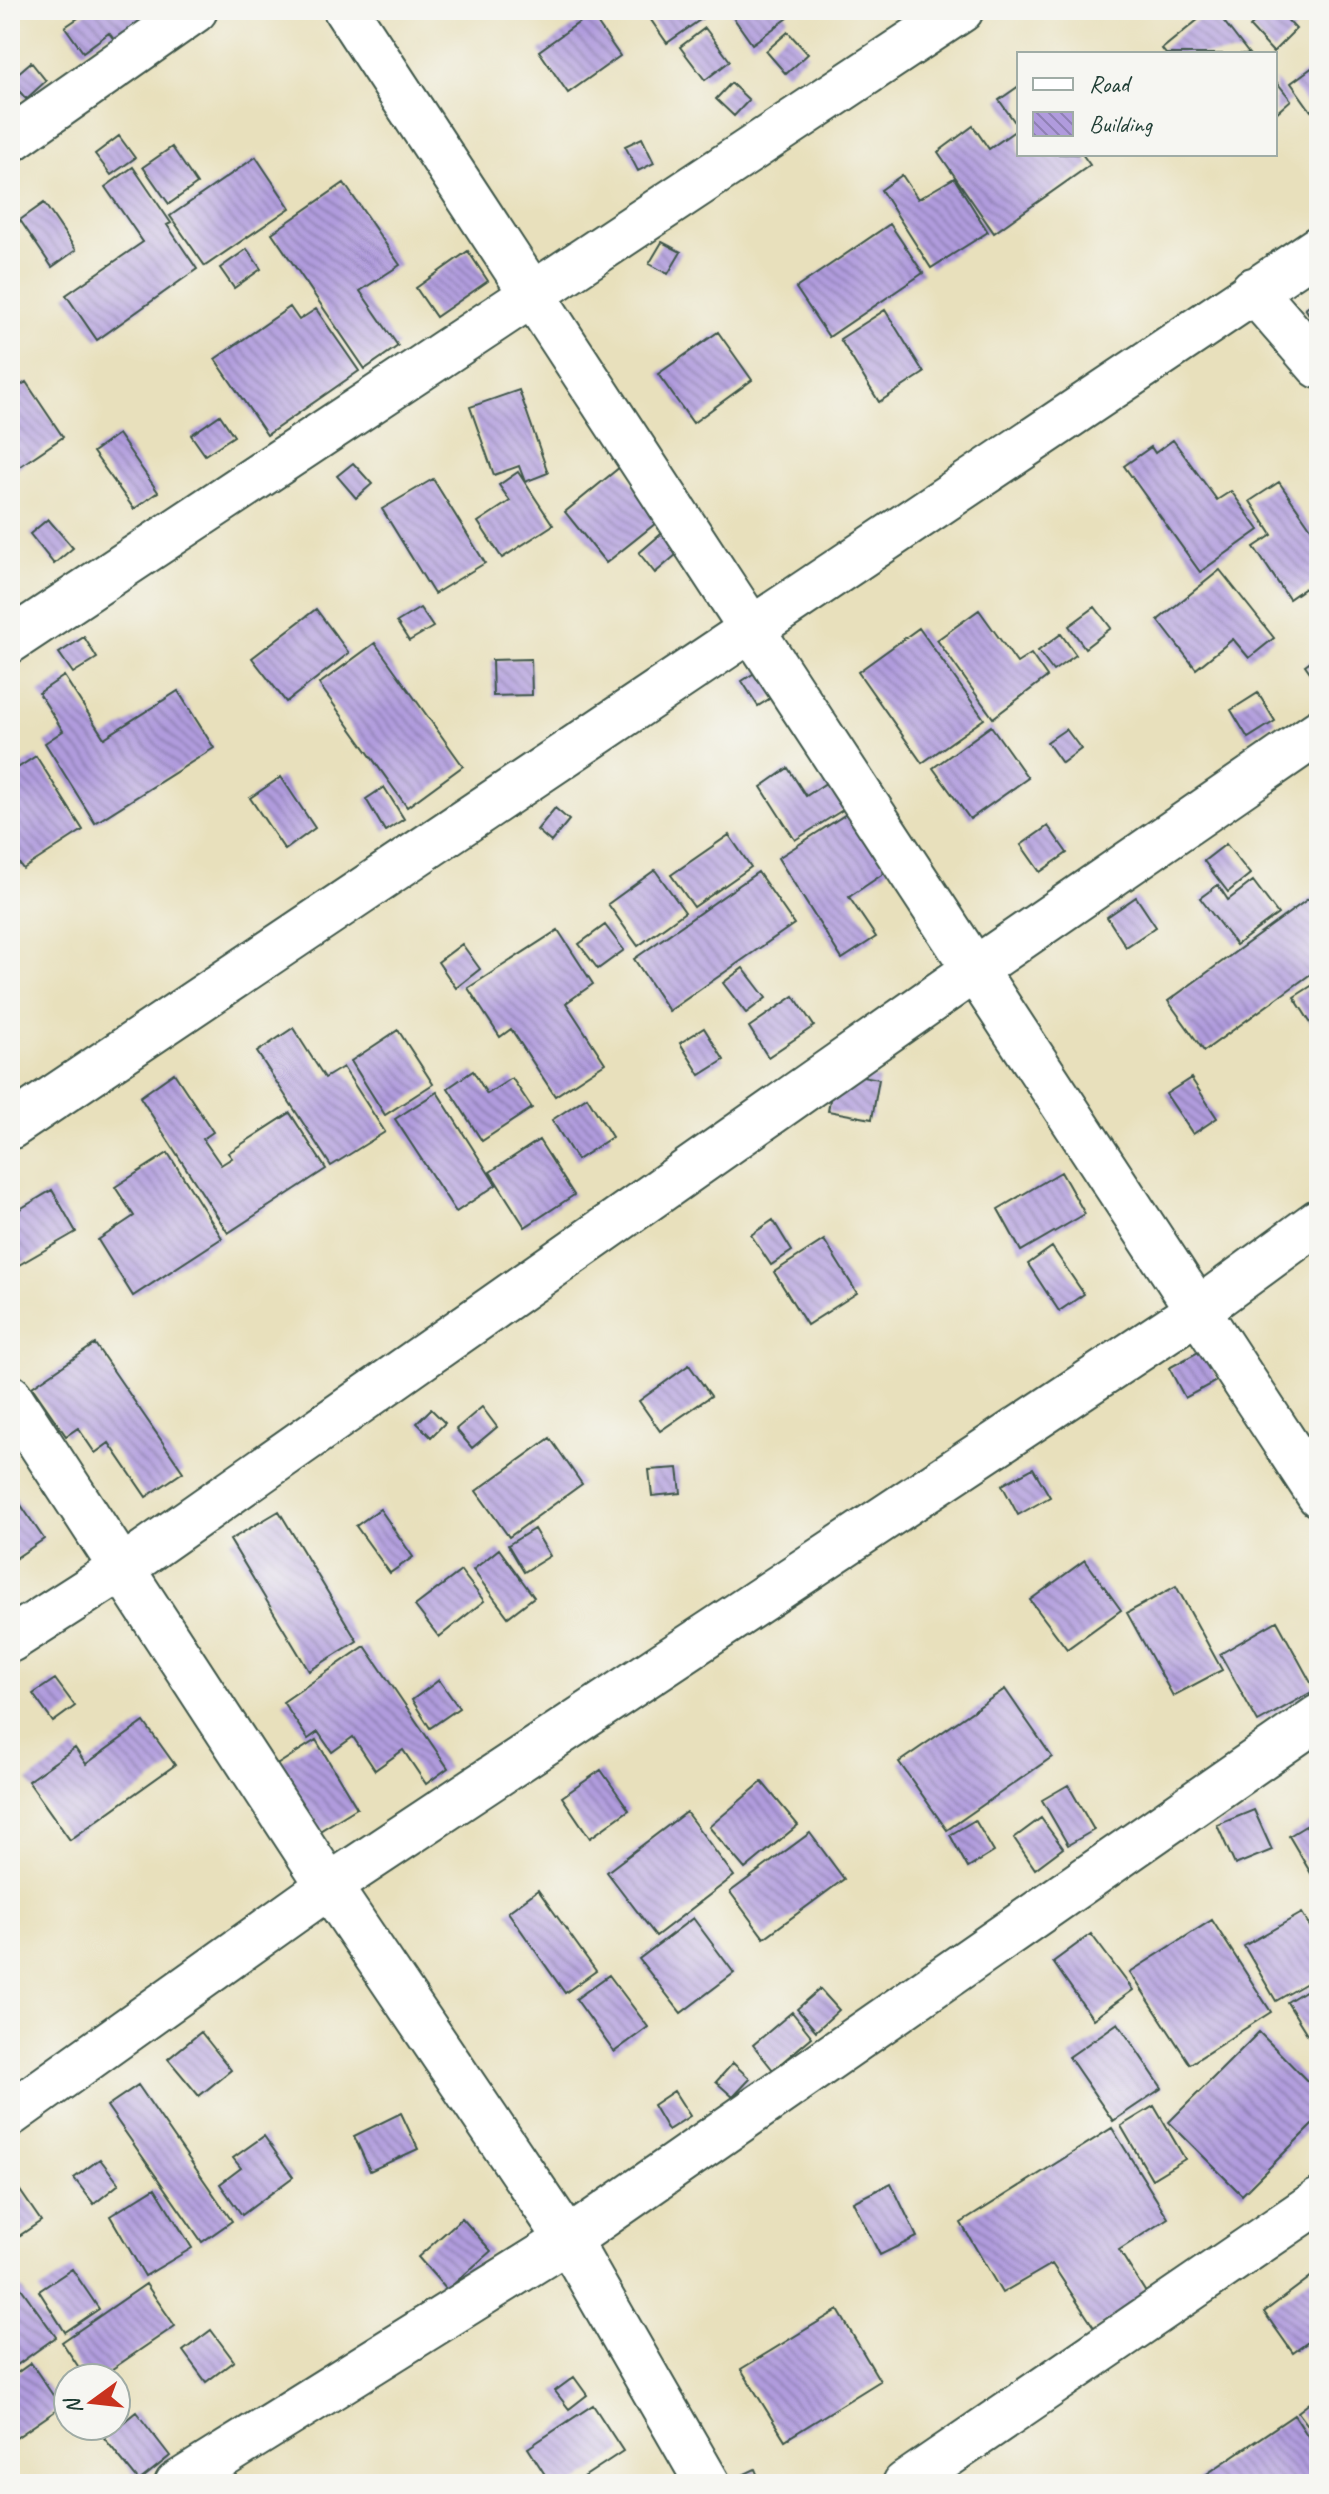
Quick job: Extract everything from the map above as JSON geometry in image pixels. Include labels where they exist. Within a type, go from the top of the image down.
[{"type":"street","points":[[10,140],[195,10]]},
{"type":"street","points":[[346,10],[1319,1495]]},
{"type":"street","points":[[10,641],[961,10]]},
{"type":"street","points":[[10,1127],[1319,248]]},
{"type":"street","points":[[1253,290],[1319,366]]},
{"type":"street","points":[[10,1640],[124,1567],[974,970],[1319,732]]},
{"type":"street","points":[[10,2114],[329,1886],[1198,1310],[1319,1221]]},
{"type":"street","points":[[10,1397],[124,1567],[329,1886],[568,2240],[708,2484]]},
{"type":"street","points":[[177,2484],[568,2240],[1319,1717]]},
{"type":"street","points":[[905,2484],[1319,2201]]},
{"type":"building","points":[[90,10],[158,10],[115,41],[109,33],[83,52],[65,27]]},
{"type":"building","points":[[644,10],[714,10],[667,43]]},
{"type":"building","points":[[728,10],[783,10],[788,18],[752,44]]},
{"type":"building","points":[[1210,10],[1215,10],[1247,52],[1164,52],[1162,49]]},
{"type":"building","points":[[1267,10],[1278,10],[1296,29],[1273,52],[1250,27]]},
{"type":"building","points":[[591,14],[620,56],[568,93],[539,51]]},
{"type":"building","points":[[705,28],[730,61],[705,80],[680,47]]},
{"type":"building","points":[[788,32],[808,54],[786,74],[766,51]]},
{"type":"building","points":[[31,62],[46,81],[26,99],[10,80]]},
{"type":"building","points":[[1317,64],[1319,105],[1311,111],[1291,83]]},
{"type":"building","points":[[1277,82],[1291,100],[1277,112]]},
{"type":"building","points":[[731,83],[749,100],[734,116],[716,99]]},
{"type":"building","points":[[1017,87],[1017,125],[999,100]]},
{"type":"building","points":[[973,126],[989,149],[1017,129],[1017,156],[1083,156],[1090,165],[994,233],[938,152]]},
{"type":"building","points":[[119,136],[135,158],[111,175],[95,154]]},
{"type":"building","points":[[642,138],[654,163],[638,171],[625,146]]},
{"type":"building","points":[[172,147],[197,184],[169,204],[143,167]]},
{"type":"building","points":[[256,157],[290,208],[205,266],[170,216]]},
{"type":"building","points":[[133,167],[171,223],[167,225],[197,269],[97,340],[66,295],[143,242],[105,187]]},
{"type":"building","points":[[902,175],[918,199],[954,178],[988,232],[931,268],[881,190]]},
{"type":"building","points":[[344,183],[400,265],[360,291],[398,346],[365,369],[272,233]]},
{"type":"building","points":[[44,203],[76,250],[52,267],[20,220]]},
{"type":"building","points":[[890,224],[923,273],[829,337],[796,288]]},
{"type":"building","points":[[662,242],[681,252],[668,274],[649,264]]},
{"type":"building","points":[[247,249],[261,269],[234,288],[220,268]]},
{"type":"building","points":[[468,251],[488,281],[436,317],[416,288]]},
{"type":"building","points":[[1319,299],[1319,330],[1305,308]]},
{"type":"building","points":[[290,307],[299,320],[316,309],[359,371],[267,435],[215,359]]},
{"type":"building","points":[[885,310],[924,373],[879,402],[840,339]]},
{"type":"building","points":[[718,332],[752,380],[693,423],[658,374]]},
{"type":"building","points":[[26,382],[63,437],[10,473],[10,393]]},
{"type":"building","points":[[519,390],[548,473],[525,482],[519,466],[494,475],[470,407]]},
{"type":"building","points":[[220,415],[234,436],[205,455],[191,435]]},
{"type":"building","points":[[118,434],[158,492],[134,509],[93,452]]},
{"type":"building","points":[[1173,440],[1217,500],[1231,491],[1259,530],[1200,572],[1124,466],[1151,447],[1155,453]]},
{"type":"building","points":[[353,463],[372,484],[356,498],[337,476]]},
{"type":"building","points":[[620,467],[661,519],[606,563],[565,512]]},
{"type":"building","points":[[518,472],[553,525],[502,558],[478,522],[510,501],[499,485]]},
{"type":"building","points":[[433,479],[485,563],[434,594],[382,509]]},
{"type":"building","points":[[1279,482],[1319,540],[1319,578],[1289,599],[1254,547],[1272,535],[1250,501]]},
{"type":"building","points":[[48,519],[73,548],[54,564],[30,534]]},
{"type":"building","points":[[667,529],[684,548],[655,573],[639,553]]},
{"type":"building","points":[[1220,570],[1274,638],[1249,658],[1233,639],[1196,669],[1158,620]]},
{"type":"building","points":[[1095,607],[1111,628],[1085,648],[1069,626]]},
{"type":"building","points":[[420,608],[433,627],[409,641],[397,622]]},
{"type":"building","points":[[316,609],[349,653],[286,702],[252,658]]},
{"type":"building","points":[[979,610],[1017,663],[1031,654],[1047,677],[993,718],[937,640]]},
{"type":"building","points":[[919,628],[984,719],[922,763],[858,672]]},
{"type":"building","points":[[1061,634],[1076,655],[1053,671],[1038,651]]},
{"type":"building","points":[[84,637],[97,658],[73,673],[59,653]]},
{"type":"building","points":[[375,643],[463,766],[407,807],[319,684]]},
{"type":"building","points":[[1319,655],[1319,685],[1305,665]]},
{"type":"building","points":[[531,659],[532,695],[493,696],[492,660]]},
{"type":"building","points":[[767,665],[783,690],[758,706],[742,681]]},
{"type":"building","points":[[64,676],[104,738],[178,691],[214,748],[95,823],[45,743],[63,731],[39,693]]},
{"type":"building","points":[[1258,693],[1275,721],[1248,738],[1231,710]]},
{"type":"building","points":[[991,726],[1028,778],[970,819],[933,768]]},
{"type":"building","points":[[1066,729],[1081,749],[1062,763],[1047,742]]},
{"type":"building","points":[[36,756],[83,830],[23,869],[10,850],[10,773]]},
{"type":"building","points":[[788,768],[806,796],[832,779],[849,806],[795,840],[761,787]]},
{"type":"building","points":[[281,777],[315,828],[285,850],[250,798]]},
{"type":"building","points":[[384,787],[404,819],[385,831],[366,799]]},
{"type":"building","points":[[555,808],[569,820],[551,842],[537,830]]},
{"type":"building","points":[[851,811],[889,870],[849,897],[876,937],[842,959],[778,858]]},
{"type":"building","points":[[1048,826],[1067,853],[1040,872],[1021,845]]},
{"type":"building","points":[[729,835],[751,867],[694,907],[671,875]]},
{"type":"building","points":[[1226,844],[1250,874],[1228,892],[1204,861]]},
{"type":"building","points":[[655,870],[685,912],[638,946],[608,904]]},
{"type":"building","points":[[758,872],[794,924],[669,1011],[634,959]]},
{"type":"building","points":[[1253,881],[1278,914],[1236,945],[1200,898],[1218,885],[1228,900]]},
{"type":"building","points":[[1319,891],[1319,968],[1204,1051],[1168,1001]]},
{"type":"building","points":[[1136,897],[1156,927],[1126,947],[1107,917]]},
{"type":"building","points":[[605,925],[624,950],[598,969],[579,944]]},
{"type":"building","points":[[558,930],[593,984],[566,1003],[605,1063],[555,1096],[511,1029],[500,1037],[468,988]]},
{"type":"building","points":[[462,944],[480,969],[456,988],[438,962]]},
{"type":"building","points":[[743,968],[766,998],[746,1013],[723,983]]},
{"type":"building","points":[[1319,981],[1319,1036],[1294,997]]},
{"type":"building","points":[[794,996],[814,1026],[768,1057],[749,1027]]},
{"type":"building","points":[[293,1028],[325,1078],[343,1067],[385,1132],[331,1166],[257,1052]]},
{"type":"building","points":[[704,1028],[724,1060],[700,1075],[680,1043]]},
{"type":"building","points":[[398,1030],[433,1084],[385,1115],[351,1061]]},
{"type":"building","points":[[473,1071],[487,1094],[512,1078],[532,1108],[482,1141],[448,1088]]},
{"type":"building","points":[[835,1071],[879,1079],[872,1119],[828,1111]]},
{"type":"building","points":[[174,1073],[213,1132],[203,1139],[221,1165],[232,1158],[228,1153],[290,1113],[326,1169],[228,1233],[140,1097]]},
{"type":"building","points":[[1191,1078],[1217,1118],[1193,1134],[1166,1094]]},
{"type":"building","points":[[437,1092],[496,1185],[456,1212],[395,1119]]},
{"type":"building","points":[[587,1097],[612,1137],[577,1160],[552,1120]]},
{"type":"building","points":[[539,1140],[574,1195],[525,1227],[490,1172]]},
{"type":"building","points":[[168,1153],[222,1238],[133,1296],[98,1240],[134,1216],[115,1187]]},
{"type":"building","points":[[1061,1172],[1085,1214],[1021,1251],[998,1209]]},
{"type":"building","points":[[52,1190],[76,1232],[10,1270],[10,1215]]},
{"type":"building","points":[[773,1220],[792,1251],[771,1265],[751,1235]]},
{"type":"building","points":[[824,1240],[857,1293],[807,1325],[774,1272]]},
{"type":"building","points":[[1052,1247],[1084,1294],[1059,1311],[1028,1264]]},
{"type":"building","points":[[95,1344],[183,1472],[146,1497],[109,1443],[95,1453],[78,1428],[66,1436],[32,1387]]},
{"type":"building","points":[[1202,1350],[1218,1380],[1185,1398],[1169,1368]]},
{"type":"building","points":[[689,1365],[711,1396],[660,1431],[639,1401]]},
{"type":"building","points":[[482,1407],[497,1427],[472,1448],[456,1429]]},
{"type":"building","points":[[431,1409],[445,1423],[431,1437],[417,1423]]},
{"type":"building","points":[[550,1438],[582,1484],[509,1537],[476,1491]]},
{"type":"building","points":[[678,1468],[681,1493],[652,1496],[649,1470]]},
{"type":"building","points":[[1033,1468],[1050,1497],[1018,1515],[1002,1485]]},
{"type":"building","points":[[10,1489],[44,1539],[10,1562]]},
{"type":"building","points":[[380,1509],[413,1557],[390,1573],[356,1526]]},
{"type":"building","points":[[279,1511],[357,1641],[309,1671],[230,1540]]},
{"type":"building","points":[[534,1529],[550,1556],[524,1572],[508,1545]]},
{"type":"building","points":[[499,1549],[534,1597],[508,1617],[473,1570]]},
{"type":"building","points":[[1085,1560],[1121,1610],[1067,1649],[1030,1600]]},
{"type":"building","points":[[461,1571],[484,1601],[439,1637],[415,1606]]},
{"type":"building","points":[[1176,1586],[1222,1670],[1173,1696],[1127,1613]]},
{"type":"building","points":[[1277,1621],[1315,1690],[1258,1722],[1220,1654]]},
{"type":"building","points":[[365,1646],[448,1768],[426,1784],[403,1750],[375,1770],[353,1737],[332,1752],[318,1732],[308,1739],[283,1702]]},
{"type":"building","points":[[55,1679],[75,1706],[53,1722],[33,1694]]},
{"type":"building","points":[[439,1680],[459,1708],[430,1728],[412,1700]]},
{"type":"building","points":[[1005,1689],[1052,1757],[947,1830],[899,1762]]},
{"type":"building","points":[[144,1722],[175,1765],[70,1840],[28,1781],[75,1748],[86,1764]]},
{"type":"building","points":[[316,1740],[357,1808],[313,1835],[272,1768]]},
{"type":"building","points":[[601,1770],[629,1810],[590,1838],[562,1797]]},
{"type":"building","points":[[762,1782],[798,1825],[745,1869],[709,1827]]},
{"type":"building","points":[[1068,1785],[1094,1830],[1068,1845],[1042,1800]]},
{"type":"building","points":[[1254,1810],[1272,1850],[1235,1865],[1217,1825]]},
{"type":"building","points":[[686,1812],[734,1876],[656,1936],[607,1872]]},
{"type":"building","points":[[1041,1818],[1063,1848],[1035,1869],[1014,1838]]},
{"type":"building","points":[[1319,1818],[1319,1887],[1289,1836]]},
{"type":"building","points":[[975,1820],[994,1852],[968,1868],[950,1835]]},
{"type":"building","points":[[810,1833],[844,1879],[764,1938],[730,1892]]},
{"type":"building","points":[[538,1890],[596,1971],[565,1993],[508,1912]]},
{"type":"building","points":[[1302,1913],[1319,1942],[1319,1976],[1276,2001],[1244,1946]]},
{"type":"building","points":[[693,1918],[734,1973],[681,2013],[639,1959]]},
{"type":"building","points":[[1212,1920],[1271,2012],[1190,2064],[1130,1972]]},
{"type":"building","points":[[1091,1934],[1133,1990],[1093,2019],[1053,1962]]},
{"type":"building","points":[[609,1975],[648,2027],[614,2052],[576,1999]]},
{"type":"building","points":[[1319,1982],[1319,2053],[1287,2002]]},
{"type":"building","points":[[820,1989],[839,2010],[816,2031],[797,2009]]},
{"type":"building","points":[[792,2012],[812,2037],[773,2070],[753,2045]]},
{"type":"building","points":[[1118,2023],[1162,2088],[1113,2121],[1069,2057]]},
{"type":"building","points":[[201,2032],[231,2070],[199,2096],[168,2059]]},
{"type":"building","points":[[1259,2032],[1319,2093],[1319,2118],[1242,2195],[1169,2122]]},
{"type":"building","points":[[733,2063],[750,2079],[733,2097],[716,2082]]},
{"type":"building","points":[[138,2085],[232,2221],[202,2242],[107,2106]]},
{"type":"building","points":[[674,2091],[690,2116],[668,2130],[653,2105]]},
{"type":"building","points":[[1154,2106],[1185,2159],[1152,2179],[1121,2126]]},
{"type":"building","points":[[401,2113],[418,2149],[370,2171],[354,2136]]},
{"type":"building","points":[[1112,2128],[1168,2218],[1119,2250],[1148,2296],[1095,2329],[1052,2264],[1002,2293],[961,2223]]},
{"type":"building","points":[[264,2136],[293,2177],[242,2215],[220,2184],[241,2168],[233,2158]]},
{"type":"building","points":[[100,2159],[119,2184],[94,2204],[74,2178]]},
{"type":"building","points":[[10,2176],[41,2221],[10,2242]]},
{"type":"building","points":[[891,2183],[917,2237],[880,2255],[853,2202]]},
{"type":"building","points":[[155,2188],[192,2248],[145,2276],[110,2216]]},
{"type":"building","points":[[462,2218],[491,2251],[447,2290],[418,2257]]},
{"type":"building","points":[[72,2269],[99,2309],[65,2332],[39,2291]]},
{"type":"building","points":[[1312,2276],[1319,2286],[1319,2334],[1293,2353],[1264,2312]]},
{"type":"building","points":[[146,2284],[175,2326],[122,2362],[75,2362],[62,2342]]},
{"type":"building","points":[[21,2288],[56,2337],[10,2370],[10,2296]]},
{"type":"building","points":[[838,2310],[880,2381],[785,2440],[741,2369]]},
{"type":"building","points":[[211,2330],[234,2361],[206,2382],[183,2351]]},
{"type":"building","points":[[31,2363],[52,2394],[52,2413],[10,2442],[10,2378]]},
{"type":"building","points":[[574,2377],[587,2395],[569,2409],[555,2391]]},
{"type":"building","points":[[1319,2396],[1319,2440],[1298,2412]]},
{"type":"building","points":[[593,2405],[623,2451],[573,2484],[551,2484],[528,2448]]},
{"type":"building","points":[[136,2412],[170,2456],[139,2481],[107,2442],[132,2442],[132,2415]]},
{"type":"building","points":[[1294,2415],[1319,2453],[1319,2478],[1310,2484],[1192,2484]]},
{"type":"building","points":[[755,2469],[761,2484],[732,2484],[730,2481]]}]
